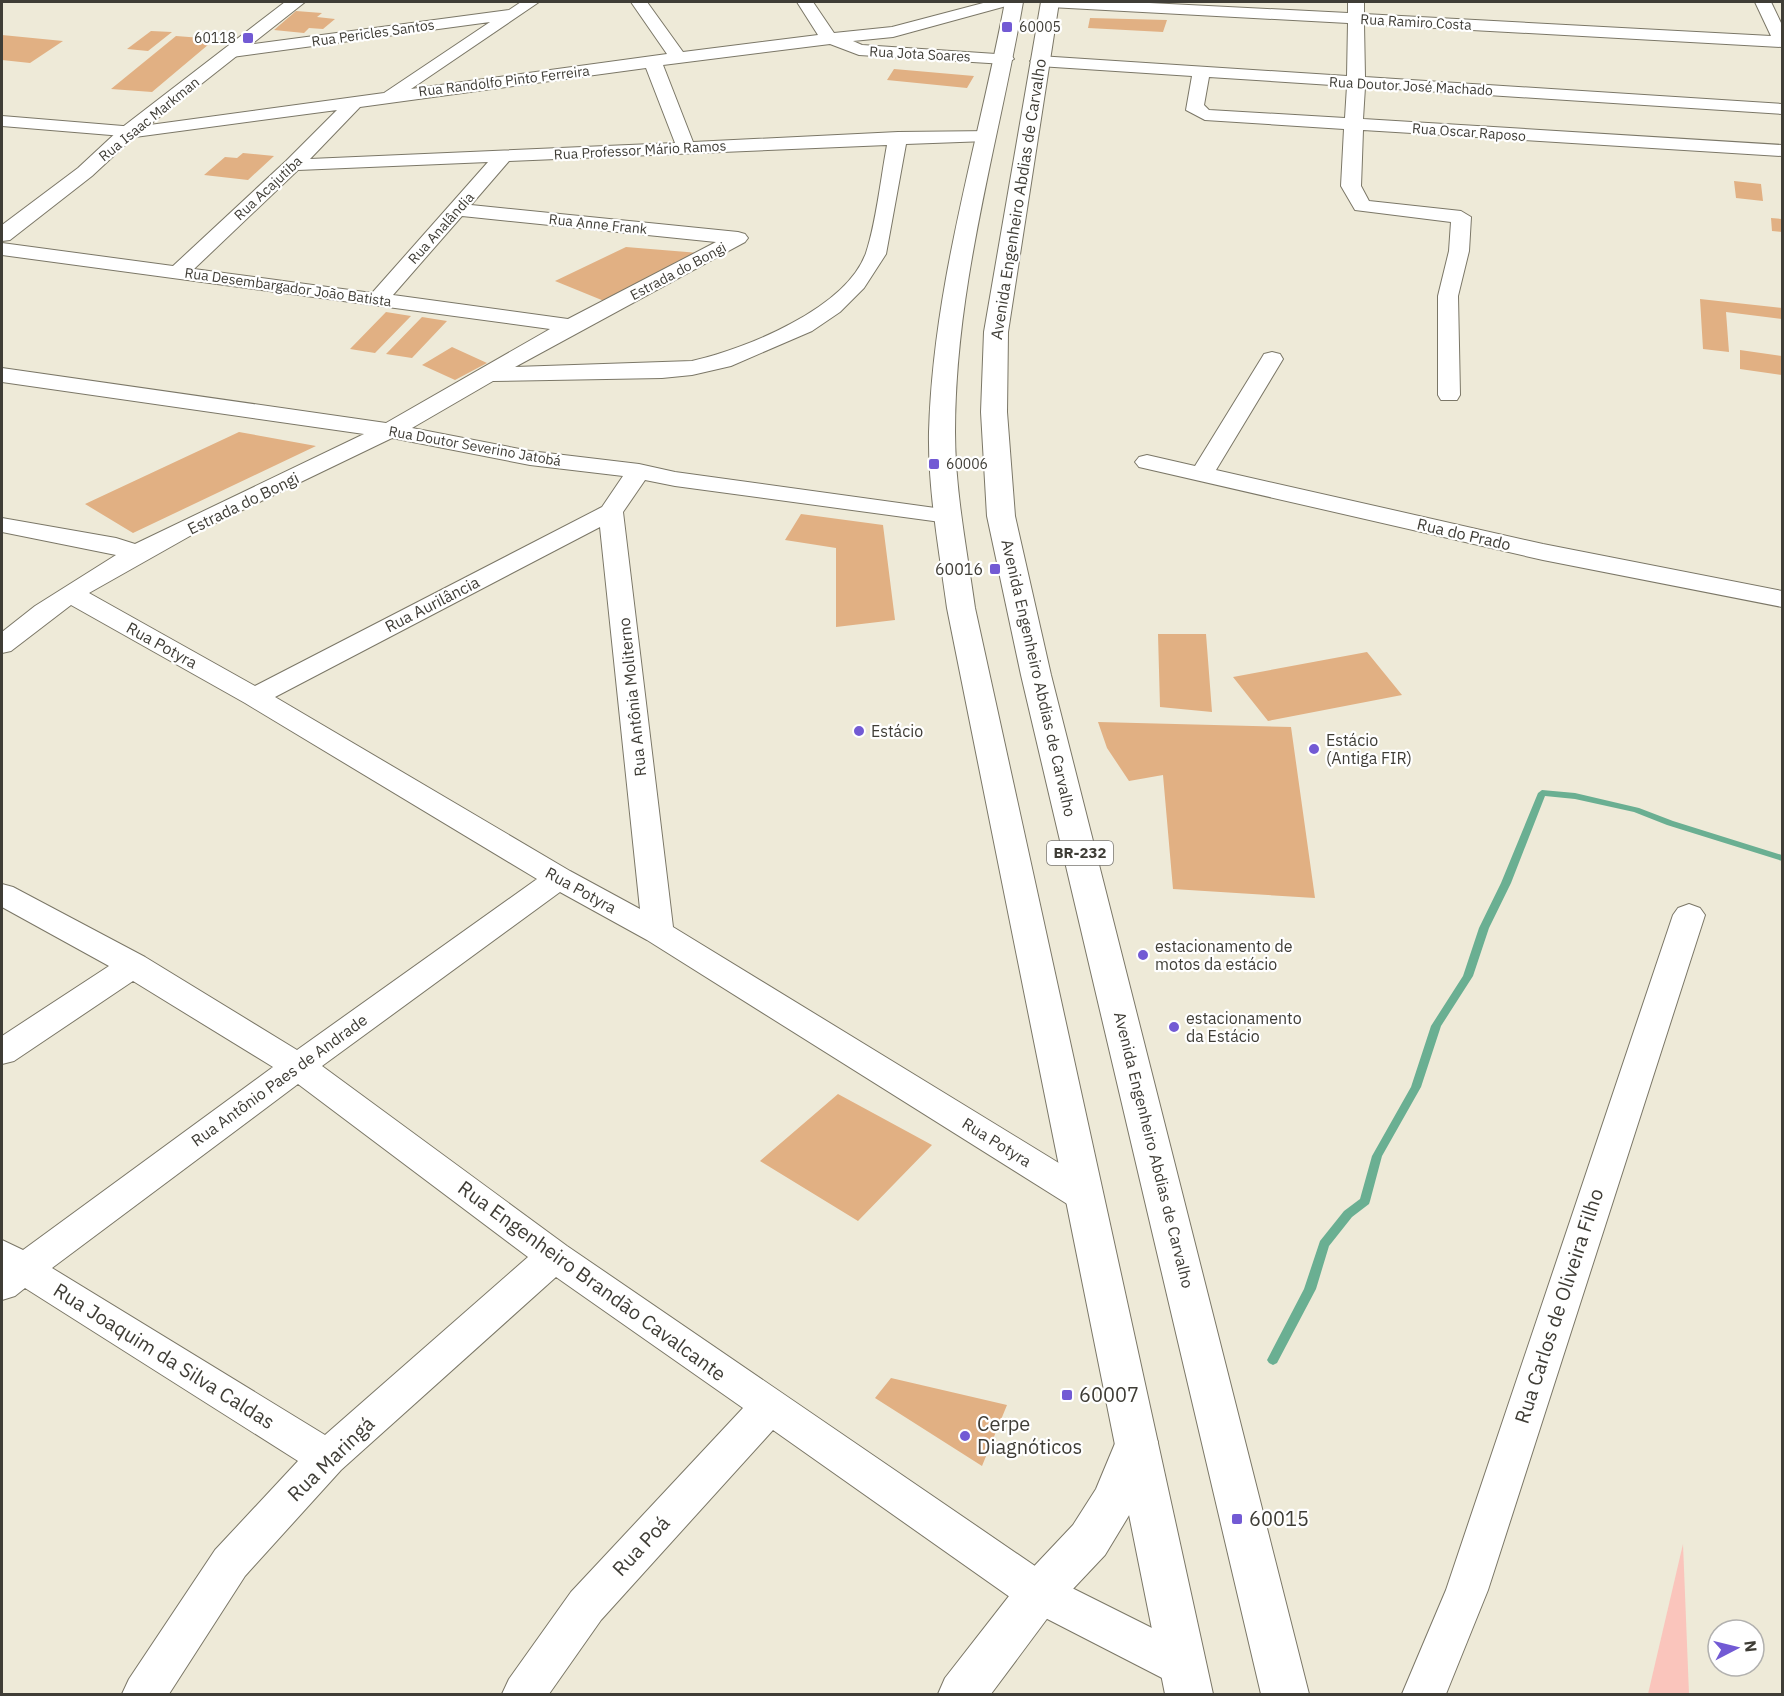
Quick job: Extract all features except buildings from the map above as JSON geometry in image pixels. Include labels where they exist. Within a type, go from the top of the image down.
[{"type":"main road","name":"Rua Isaac Markman","points":[[2,236],[85,172],[127,133],[296,2]]},
{"type":"main road","points":[[1014,2],[1005,59],[987,135],[948,330],[942,432],[948,516],[961,608],[1186,1680]]},
{"type":"main road","name":"Avenida Engenheiro Abdias de Carvalho","points":[[1050,2],[996,332],[994,412],[1001,516],[1036,675],[1285,1695]]},
{"type":"main road","points":[[962,1695],[1039,1593],[1089,1540],[1115,1498],[1136,1442]]},
{"type":"street","points":[[389,96],[431,65],[531,2]]},
{"type":"street","points":[[639,2],[678,58]]},
{"type":"street","points":[[805,2],[828,37],[837,40]]},
{"type":"street","name":"Rua Randolfo Pinto Ferreira","points":[[2,121],[127,133],[813,40],[837,40],[893,32],[1004,2]]},
{"type":"street","name":"Rua Ramiro Costa","points":[[1050,2],[1356,10],[1781,36]]},
{"type":"street","points":[[1762,2],[1781,36]]},
{"type":"street","points":[[1356,10],[1356,82],[1352,125],[1351,186],[1362,206],[1461,218],[1459,251],[1448,296],[1449,395]]},
{"type":"street","name":"Rua Pericles Santos","points":[[232,52],[514,14]]},
{"type":"street","name":"Rua Jota Soares","points":[[837,40],[851,47],[873,52],[1005,59]]},
{"type":"street","name":"Rua Doutor José Machado","points":[[1039,61],[1782,109]]},
{"type":"street","points":[[653,62],[686,148]]},
{"type":"street","name":"Rua Oscar Raposo","points":[[1201,73],[1195,110],[1202,115],[1782,152]]},
{"type":"street","name":"Rua Acajutiba","points":[[178,272],[293,165],[356,102]]},
{"type":"street","name":"Rua Professor Mário Ramos","points":[[293,165],[987,135]]},
{"type":"street","name":"Estrada do Bongi","points":[[493,374],[662,371],[692,368],[723,361],[804,326],[833,308],[857,284],[876,254],[898,138]]},
{"type":"street","name":"Rua Analândia","points":[[378,299],[504,156]]},
{"type":"street","name":"Rua Anne Frank","points":[[458,210],[738,238]]},
{"type":"street","name":"Estrada do Bongi","points":[[2,645],[70,594],[138,554],[391,430],[493,374],[529,350],[738,238]]},
{"type":"street","name":"Rua Desembargador João Batista","points":[[2,249],[574,326]]},
{"type":"street","points":[[1201,475],[1272,359]]},
{"type":"street","name":"Rua Doutor Severino Jatobá","points":[[2,375],[391,430],[530,458],[639,471],[675,479],[948,516]]},
{"type":"street","name":"Rua do Prado","points":[[1147,462],[1543,552],[1782,599]]},
{"type":"street","points":[[611,512],[639,471]]},
{"type":"street","name":"Rua Aurilância","points":[[255,697],[611,512]]},
{"type":"street","name":"Rua Antônia Moliterno","points":[[611,512],[658,932]]},
{"type":"street","points":[[2,525],[116,546],[138,554]]},
{"type":"street","name":"Rua Potyra","points":[[70,594],[255,697],[559,878],[658,932],[1085,1197]]},
{"type":"street","name":"Rua Antônio Paes de Andrade","points":[[9,1269],[298,1066],[559,878]]},
{"type":"street","name":"Rua Engenheiro Brandão Cavalcante","points":[[2,894],[134,965],[298,1066],[554,1256],[769,1407],[1039,1593],[1186,1680]]},
{"type":"street","name":"Rua Carlos de Oliveira Filho","points":[[1424,1695],[1467,1590],[1553,1322],[1689,915]]},
{"type":"street","points":[[2,1052],[134,965]]},
{"type":"street","name":"Rua Maringá","points":[[144,1695],[230,1563],[327,1458],[554,1256]]},
{"type":"street","name":"Rua Joaquim da Silva Caldas","points":[[9,1269],[327,1458]]},
{"type":"street","name":"Rua Poá","points":[[524,1695],[586,1606],[769,1407]]},
{"type":"shaded area","points":[[1683,1544],[1689,1694],[1648,1694]]},
{"type":"waterway","points":[[1273,1360],[1310,1289],[1324,1244],[1348,1214],[1365,1201],[1377,1156],[1416,1087],[1436,1026],[1468,976],[1484,928],[1506,883],[1542,793],[1575,796],[1636,810],[1782,858]]},
{"type":"place","name":"60005","points":[[1007,27]]},
{"type":"place","name":"60118","points":[[248,38]]},
{"type":"place","name":"60006","points":[[934,464]]},
{"type":"place","name":"60016","points":[[995,569]]},
{"type":"place","name":"Estácio","points":[[859,731]]},
{"type":"place","name":"Estácio (Antiga FIR)","points":[[1314,749]]},
{"type":"place","name":"estacionamento de motos da estácio","points":[[1143,955]]},
{"type":"place","name":"estacionamento da Estácio","points":[[1174,1027]]},
{"type":"place","name":"60007","points":[[1067,1395]]},
{"type":"place","name":"Cerpe Diagnóticos","points":[[965,1436]]},
{"type":"place","name":"60015","points":[[1237,1519]]}]
